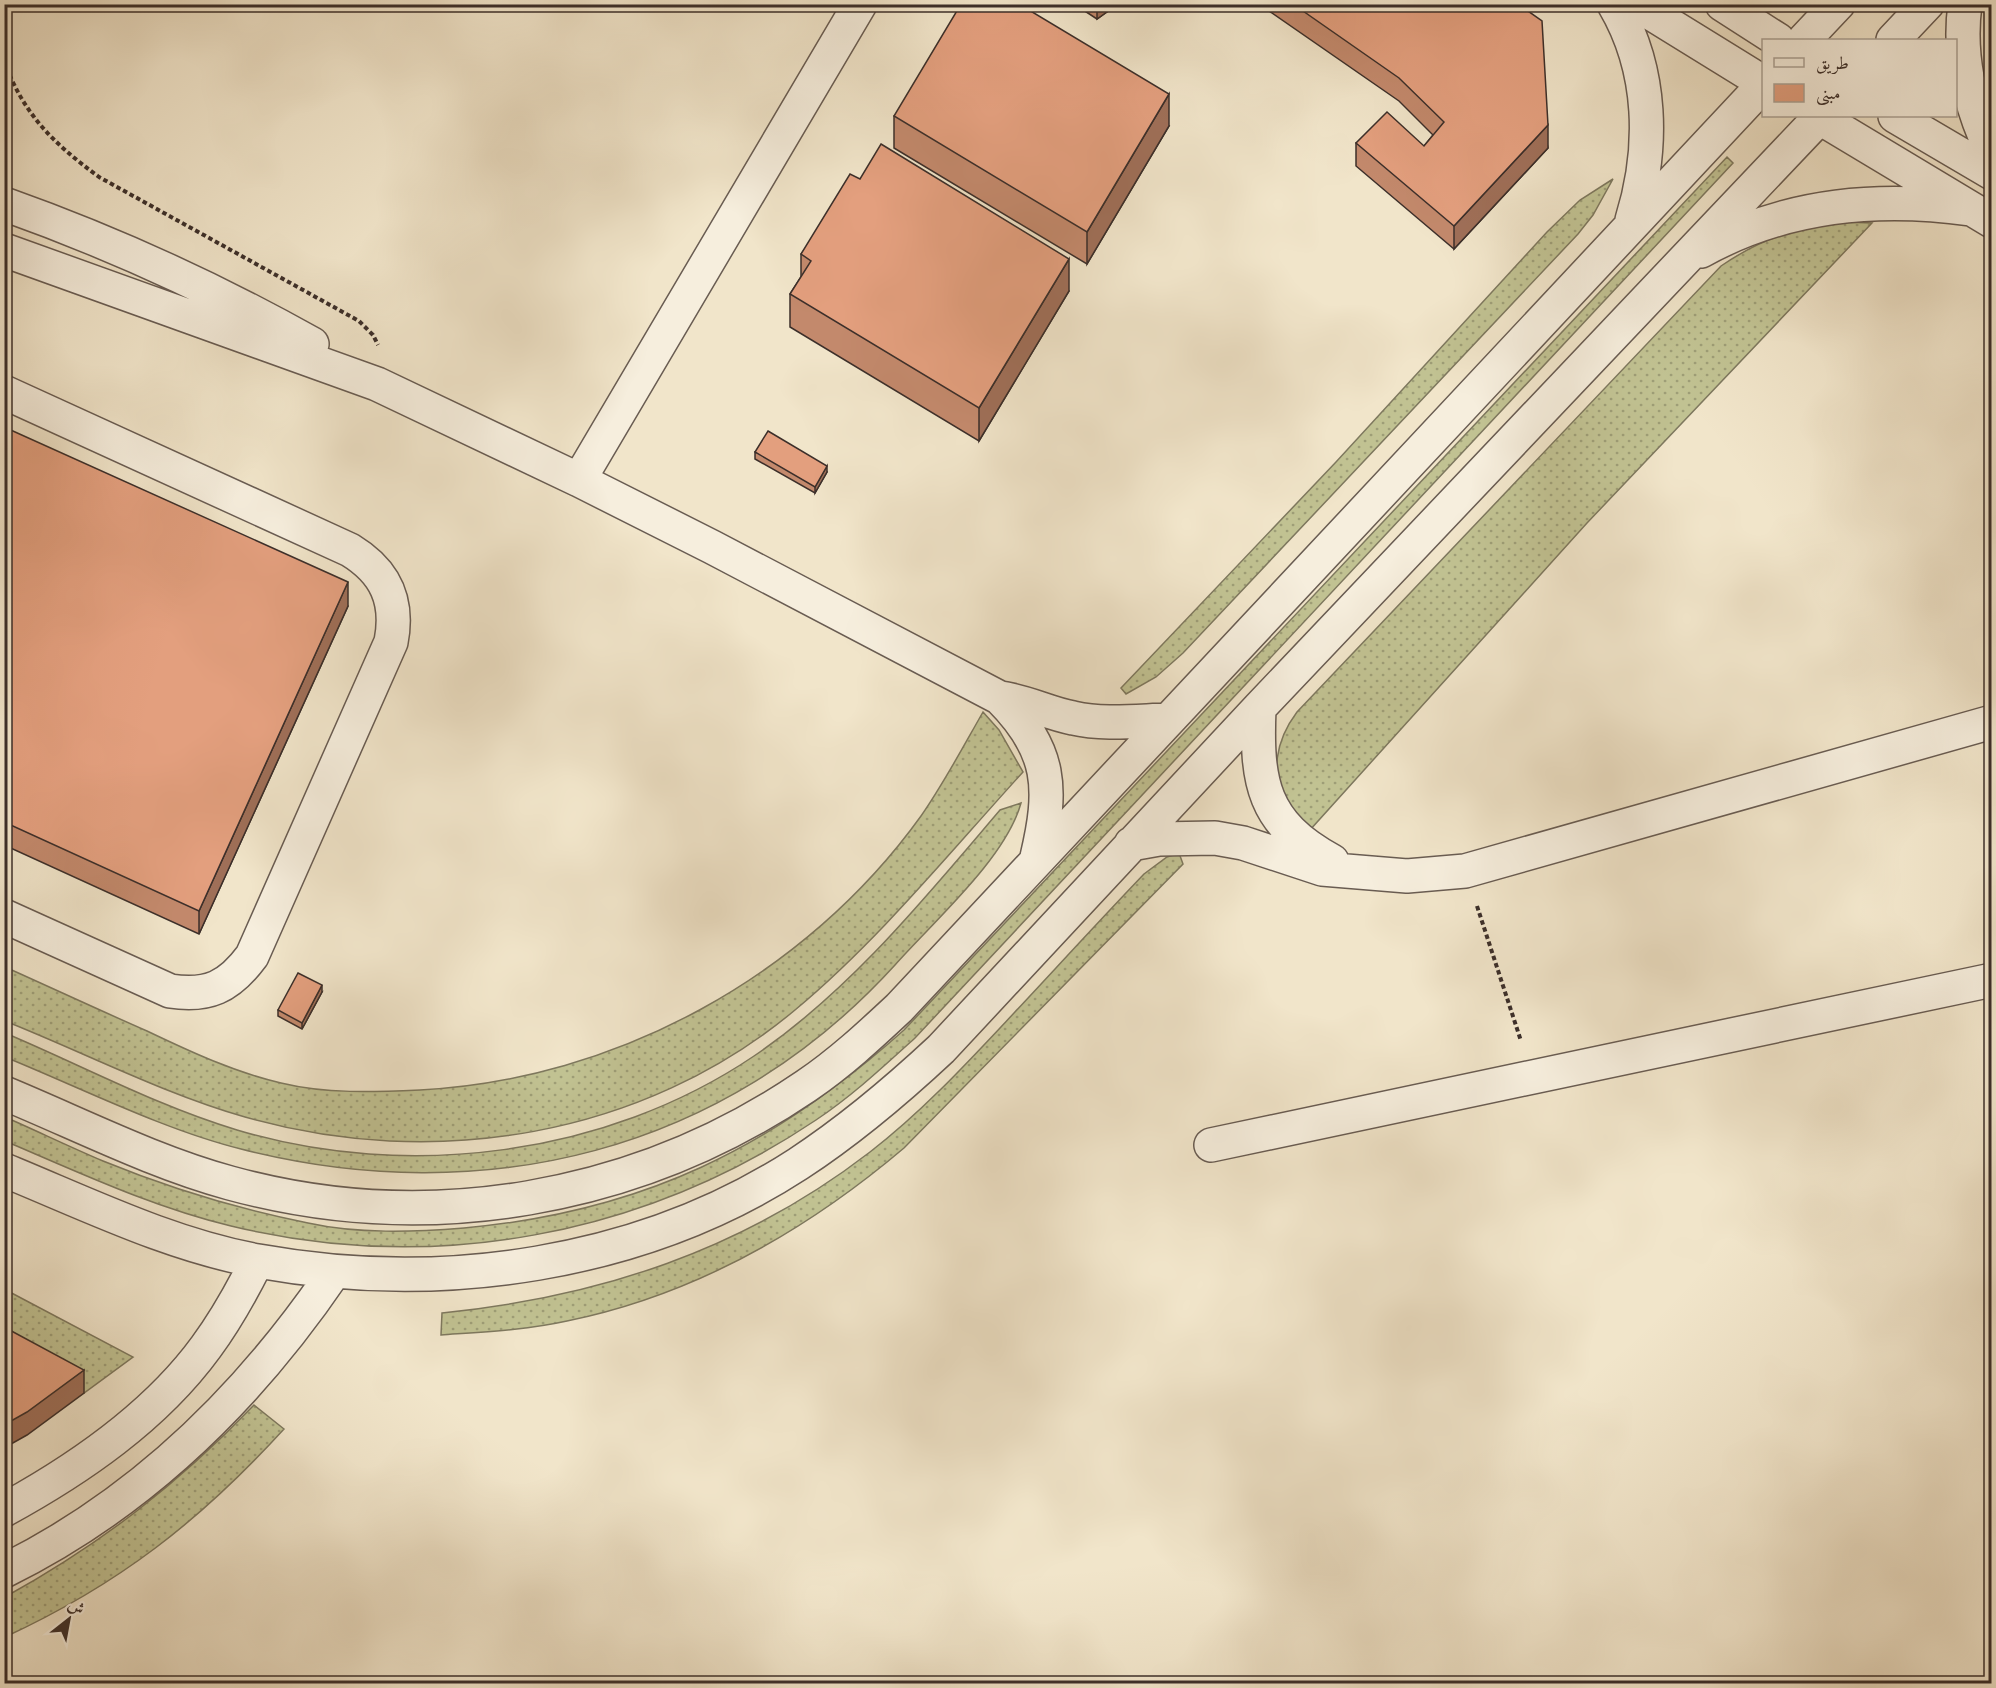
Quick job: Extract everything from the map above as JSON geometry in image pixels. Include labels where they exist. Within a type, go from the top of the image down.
[{"type":"street","points":[[579,480],[860,4]]},
{"type":"street","points":[[1614,4],[1631,42],[1641,74],[1646,106],[1646,167],[1630,225]]},
{"type":"street","points":[[1636,4],[1762,82]]},
{"type":"street","points":[[1722,4],[1776,39]]},
{"type":"street","points":[[1805,39],[1838,4]]},
{"type":"street","points":[[1894,39],[1927,4]]},
{"type":"street","points":[[1965,4],[1966,70],[1972,101],[1992,152]]},
{"type":"street","points":[[4,1093],[171,1163],[229,1182],[288,1197],[348,1206],[408,1209],[469,1207],[529,1200],[588,1187],[646,1169],[702,1146],[756,1118],[807,1086],[855,1049],[899,1008],[1762,85]]},
{"type":"street","points":[[4,1170],[138,1226],[197,1246],[257,1261],[334,1272],[381,1275],[444,1274],[506,1269],[567,1258],[627,1242],[685,1221],[742,1196],[796,1166],[847,1131],[896,1091],[940,1049],[1818,117]]},
{"type":"street","points":[[1821,117],[1981,215]]},
{"type":"street","points":[[1897,117],[1992,173]]},
{"type":"street","points":[[1682,262],[1754,227],[1832,207],[1901,202],[1981,215]]},
{"type":"street","points":[[4,204],[106,243],[217,294],[316,346],[377,384]]},
{"type":"street","points":[[4,250],[377,384],[579,480],[844,615],[1000,698],[1089,721],[1167,720]]},
{"type":"street","points":[[4,392],[350,550],[379,572],[394,605],[394,624],[391,642],[252,956],[241,972],[226,984],[208,992],[189,994],[170,991],[4,916]]},
{"type":"street","points":[[1000,698],[1029,732],[1045,774],[1048,796],[1046,819],[1037,859]]},
{"type":"street","points":[[1259,708],[1257,761],[1268,800],[1278,818],[1307,847],[1349,871]]},
{"type":"street","points":[[1131,844],[1159,839],[1215,838],[1261,848],[1309,866],[1407,876],[1465,871],[1992,722]]},
{"type":"street","points":[[1211,1144],[1992,980]]},
{"type":"street","points":[[4,1510],[84,1461],[135,1423],[172,1387],[206,1348],[234,1306],[257,1261]]},
{"type":"street","points":[[4,1571],[69,1536],[112,1507],[194,1440],[269,1360],[334,1272]]},
{"type":"path","points":[[4,61],[15,88],[32,116],[51,139],[74,159],[99,177],[359,321],[373,336],[380,354],[377,384]]},
{"type":"path","points":[[1465,871],[1533,1077]]},
{"type":"green space","points":[[1727,157],[1733,163],[915,1038],[829,1111],[750,1160],[680,1192],[608,1217],[535,1235],[460,1245],[384,1246],[307,1240],[231,1226],[202,1218],[116,1188],[5,1141],[5,1117],[103,1161],[204,1197],[327,1227],[386,1231],[464,1228],[529,1220],[589,1207],[647,1189],[701,1167],[754,1140],[805,1108],[854,1072],[904,1030]]},
{"type":"green space","points":[[1613,179],[1593,215],[1578,234],[1183,653],[1156,677],[1126,694],[1121,688],[1336,462],[1547,232],[1580,200]]},
{"type":"green space","points":[[1845,222],[1872,223],[1587,523],[1309,831],[1287,806],[1278,782],[1277,758],[1280,746],[1297,712],[1721,266],[1752,248],[1780,236]]},
{"type":"green space","points":[[983,712],[999,730],[1023,772],[885,925],[856,955],[795,1010],[735,1053],[672,1088],[604,1114],[534,1131],[462,1140],[389,1141],[317,1133],[245,1117],[184,1097],[5,1021],[5,967],[213,1061],[246,1073],[298,1087],[350,1091],[420,1090],[493,1082],[565,1065],[634,1041],[701,1009],[764,970],[822,925],[874,873],[921,816]]},
{"type":"green space","points":[[1021,803],[1013,824],[985,867],[895,965],[828,1029],[755,1081],[677,1122],[595,1150],[510,1167],[422,1173],[332,1167],[241,1149],[182,1131],[5,1057],[5,1033],[178,1109],[237,1130],[302,1146],[369,1154],[436,1155],[504,1150],[570,1137],[635,1117],[696,1090],[754,1056],[822,1003],[885,942],[1000,810]]},
{"type":"green space","points":[[1179,853],[1183,864],[904,1148],[828,1206],[747,1256],[660,1295],[614,1310],[552,1324],[441,1335],[442,1313],[501,1306],[558,1295],[613,1281],[668,1263],[720,1242],[772,1216],[822,1186],[870,1152],[927,1103],[980,1050],[1144,874],[1167,857]]},
{"type":"green space","points":[[4,1289],[133,1357],[84,1393],[5,1349]]},
{"type":"green space","points":[[254,1405],[284,1429],[221,1493],[189,1522],[121,1573],[46,1617],[5,1637],[5,1597],[74,1556],[137,1511],[197,1461]]},
{"type":"building","points":[[961,4],[1019,4],[1169,94],[1087,232],[894,116]]},
{"type":"building","points":[[1293,4],[1518,4],[1542,21],[1548,125],[1454,226],[1356,143],[1387,112],[1424,146],[1444,122],[1399,78]]},
{"type":"building","points":[[881,144],[1069,259],[979,408],[790,294],[811,261],[801,254],[850,174],[860,179]]},
{"type":"building","points":[[4,427],[348,582],[199,911],[4,822]]},
{"type":"building","points":[[768,431],[827,466],[815,487],[755,452]]},
{"type":"building","points":[[298,973],[322,985],[302,1023],[278,1010]]},
{"type":"building","points":[[4,1327],[84,1370],[27,1412],[4,1425]]}]
